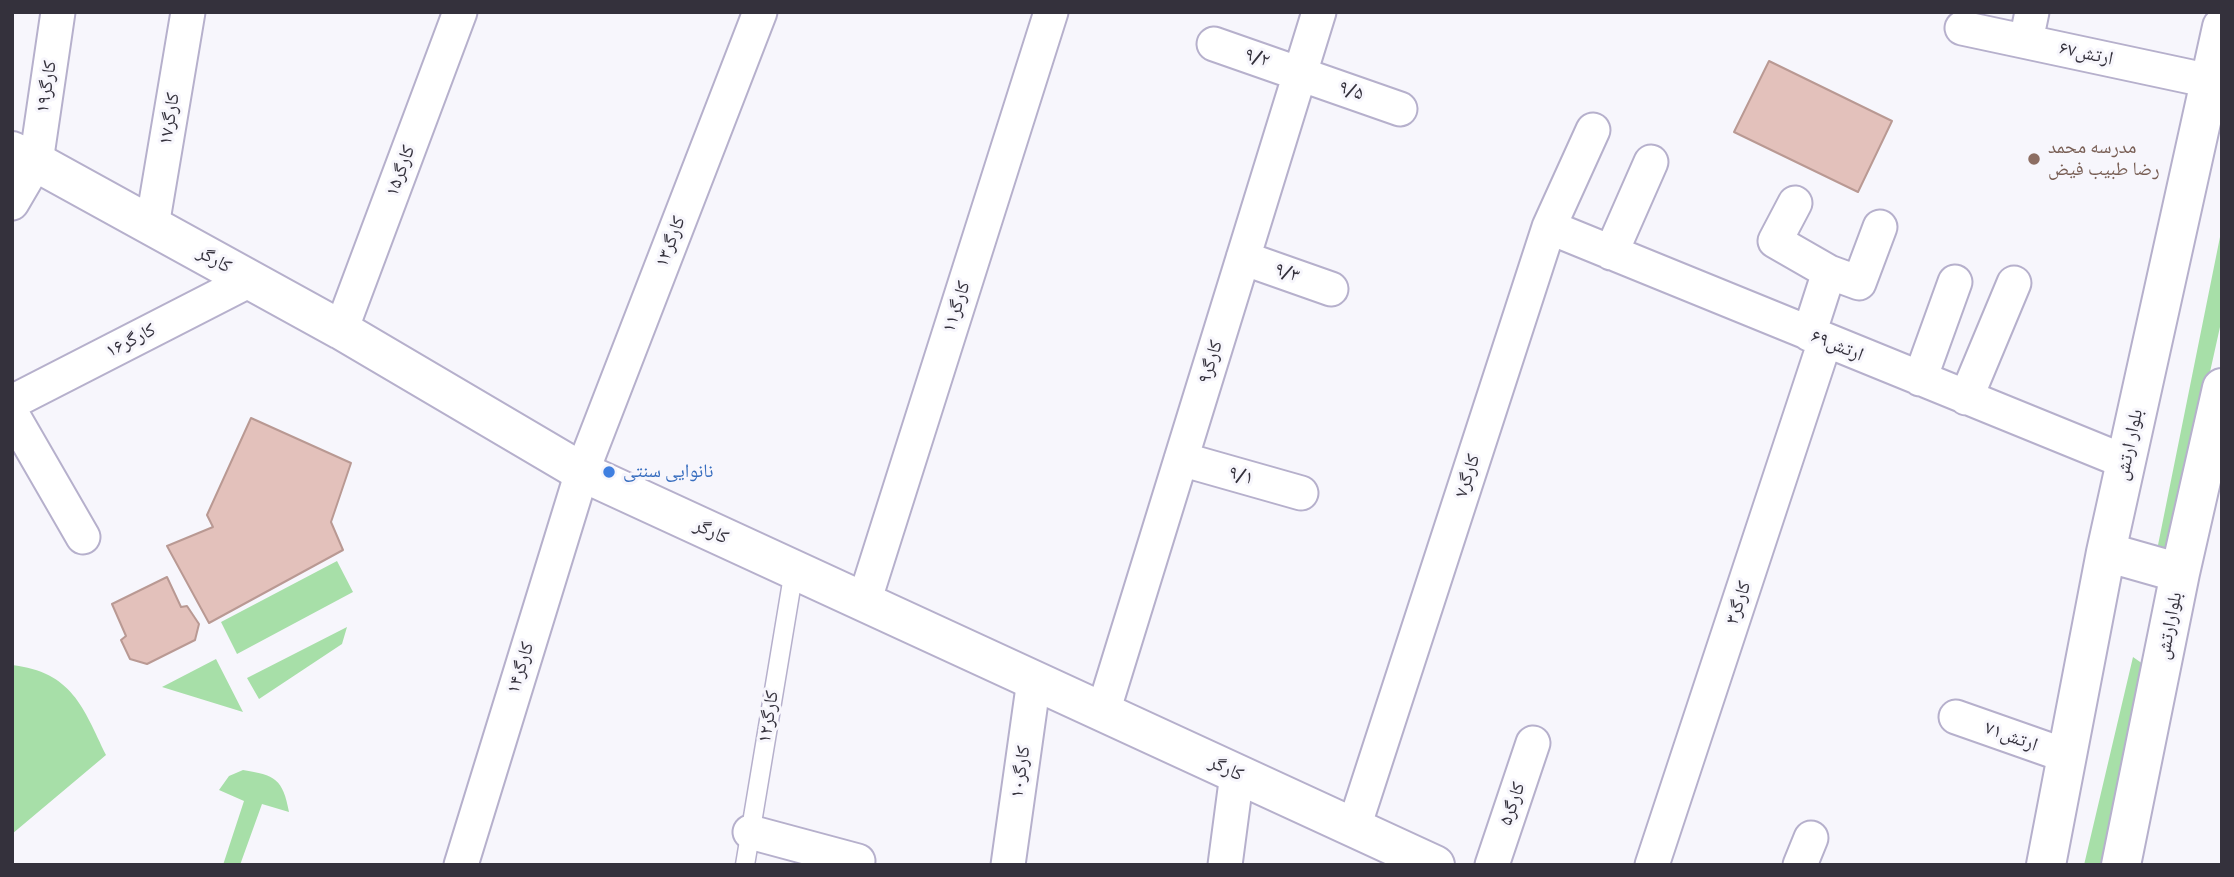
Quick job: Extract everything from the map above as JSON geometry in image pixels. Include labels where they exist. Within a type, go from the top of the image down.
[{"type":"street","name":"کارگر۱۹","points":[[24,156],[58,12]]},
{"type":"street","name":"کارگر۱۷","points":[[152,226],[187,12]]},
{"type":"street","name":"کارگر۱۵","points":[[341,330],[460,12]]},
{"type":"street","name":"کارگر۱۳","points":[[582,472],[761,12]]},
{"type":"street","name":"کارگر۱۱","points":[[864,602],[1051,12]]},
{"type":"street","name":"کارگر۹","points":[[1103,712],[1320,12]]},
{"type":"street","name":"ارتش۶۷","points":[[1962,28],[2029,27],[2210,81]]},
{"type":"street","name":"بلوار ارتش","points":[[2046,865],[2106,552],[2222,27]]},
{"type":"street","name":"۹/۲","points":[[1214,44],[1301,73]]},
{"type":"street","name":"۹/۵","points":[[1301,73],[1400,109]]},
{"type":"street","name":"کارگر۷","points":[[1354,827],[1549,227],[1593,130]]},
{"type":"street","points":[[12,203],[24,156]]},
{"type":"street","name":"کارگر","points":[[24,156],[341,330],[582,472],[1435,865]]},
{"type":"street","points":[[1611,253],[1651,163]]},
{"type":"street","points":[[1795,203],[1775,241],[1829,272],[1859,283],[1880,227]]},
{"type":"street","name":"ارتش۶۹","points":[[1549,227],[2126,463]]},
{"type":"street","name":"۹/۳","points":[[1243,258],[1331,289]]},
{"type":"street","name":"کارگر۳","points":[[1652,865],[1817,338],[1829,272]]},
{"type":"street","name":"کارگر۱۶","points":[[12,402],[250,280]]},
{"type":"street","points":[[1920,379],[1955,282]]},
{"type":"street","points":[[1966,398],[2014,283]]},
{"type":"street","name":"بلوارارتش","points":[[2121,865],[2180,572],[2222,388]]},
{"type":"street","points":[[12,414],[83,537]]},
{"type":"street","name":"۹/۱","points":[[1181,459],[1301,493]]},
{"type":"street","name":"کارگر۱۴","points":[[461,865],[582,472]]},
{"type":"street","points":[[2106,552],[2180,572]]},
{"type":"street","name":"کارگر۱۰","points":[[1008,865],[1034,680]]},
{"type":"street","name":"ارتش۷۱","points":[[1956,717],[2067,756]]},
{"type":"street","name":"کارگر۵","points":[[1492,865],[1533,743]]},
{"type":"street","points":[[1225,865],[1237,774]]},
{"type":"street","points":[[750,832],[858,861]]},
{"type":"lane","name":"کارگر۱۲","points":[[745,865],[794,570]]},
{"type":"green space","points":[[2222,227],[2222,318],[2170,552],[2158,545]]},
{"type":"green space","points":[[337,561],[353,592],[237,654],[221,622]]},
{"type":"green space","points":[[347,627],[342,644],[259,699],[247,678]]},
{"type":"green space","points":[[2133,657],[2143,664],[2101,865],[2084,865]]},
{"type":"green space","points":[[216,659],[243,712],[162,687]]},
{"type":"green space","points":[[12,665],[49,675],[62,684],[82,707],[106,755],[12,834]]},
{"type":"green space","points":[[243,770],[276,780],[284,792],[289,812],[262,804],[240,865],[223,865],[244,801],[219,790],[229,776]]},
{"type":"building","points":[[1769,61],[1892,121],[1858,192],[1734,132]]},
{"type":"building","points":[[251,418],[351,463],[331,522],[343,550],[209,623],[167,546],[213,527],[207,515]]},
{"type":"building","points":[[167,577],[181,607],[187,606],[199,624],[195,640],[147,664],[130,659],[121,640],[126,636],[112,604]]},
{"type":"place","name":"مدرسه محمد رضا طبیب فیض","points":[[2034,159]]},
{"type":"place","name":"نانوایی سنتی","points":[[609,472]]}]
